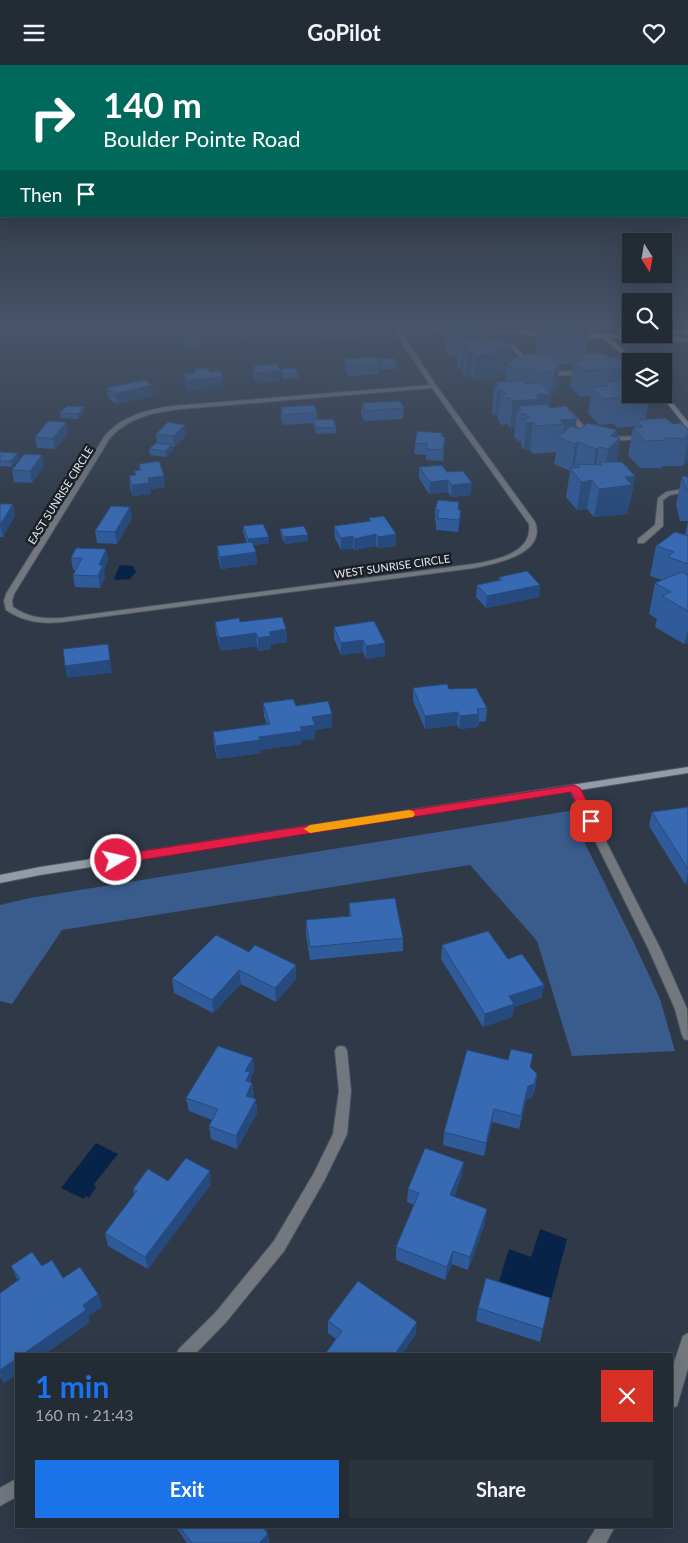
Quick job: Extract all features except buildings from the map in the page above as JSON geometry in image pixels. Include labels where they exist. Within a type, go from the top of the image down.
[{"type":"main road","points":[[670,403],[688,425]]},
{"type":"main road","points":[[0,879],[688,770]]},
{"type":"street","name":"EAST SUNRISE CIRCLE","points":[[10,594],[114,428],[127,420],[143,414],[182,407],[350,393]]},
{"type":"street","name":"WEST SUNRISE CIRCLE","points":[[10,594],[9,608],[28,620],[44,622],[62,621],[433,572],[494,562],[513,555],[525,547],[532,537],[534,526],[439,393]]},
{"type":"street","points":[[564,407],[585,430],[599,437],[626,439],[653,437]]},
{"type":"street","points":[[641,541],[660,526],[660,499],[668,493],[688,490]]},
{"type":"street","points":[[574,788],[655,950],[681,1009],[688,1035]]},
{"type":"street","points":[[185,1353],[221,1317],[279,1246],[319,1177],[340,1134],[345,1091],[341,1051]]},
{"type":"street","points":[[673,1392],[688,1341]]},
{"type":"street","points":[[0,1497],[15,1488]]},
{"type":"street","points":[[596,1543],[606,1528]]},
{"type":"shaded area","points":[[120,565],[133,566],[136,572],[130,579],[116,580],[114,578]]},
{"type":"shaded area","points":[[569,811],[660,999],[675,1051],[572,1056],[537,941],[470,865],[62,930],[12,1004],[0,1001],[0,905],[30,898]]},
{"type":"shaded area","points":[[96,1143],[118,1154],[94,1184],[96,1187],[89,1198],[86,1196],[84,1199],[61,1188]]},
{"type":"shaded area","points":[[540,1229],[567,1239],[551,1300],[499,1281],[509,1249],[531,1257]]},
{"type":"slow traffic","points":[[310,829],[409,814]]},
{"type":"route","points":[[116,860],[574,788],[591,821]]}]
